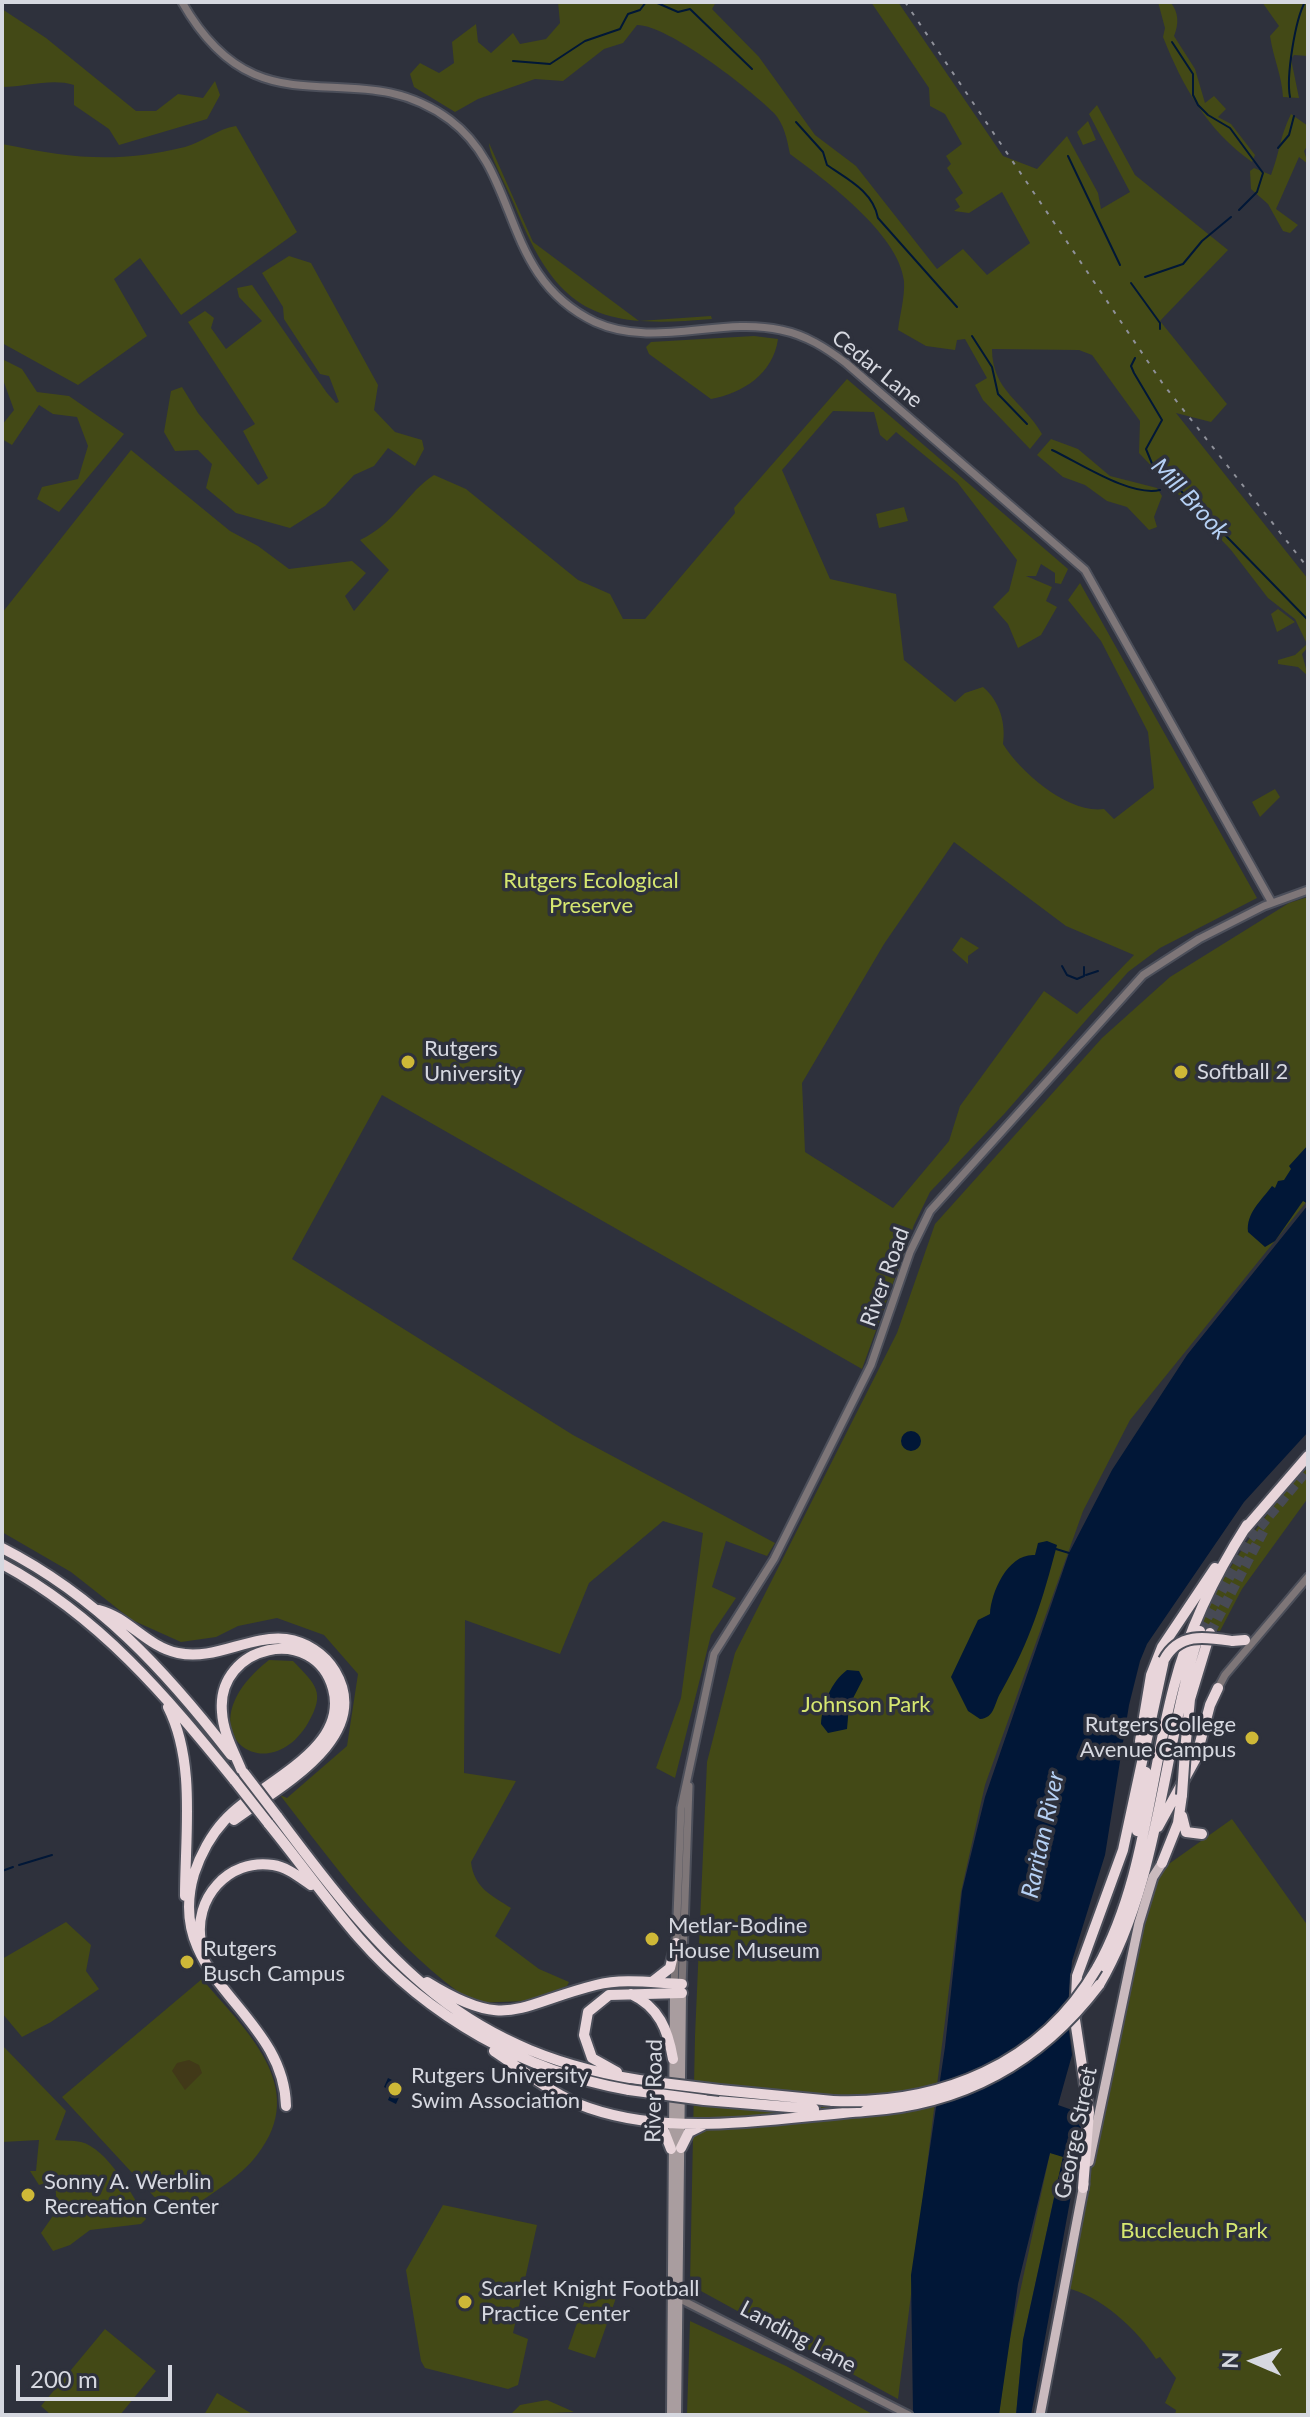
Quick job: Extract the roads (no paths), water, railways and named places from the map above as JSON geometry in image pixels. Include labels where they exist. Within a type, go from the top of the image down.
[{"type":"highway","points":[[1123,1850],[1156,1661],[1171,1631],[1247,1525],[1308,1456]]},
{"type":"highway","points":[[2,1564],[90,1622],[158,1687],[235,1781],[392,1959],[521,2069],[587,2107],[646,2120],[707,2123],[927,2095],[998,2067],[1054,2025],[1086,1988],[1119,1921],[1138,1857],[1183,1651],[1206,1596],[1247,1525]]},
{"type":"highway","points":[[2,1548],[99,1610],[172,1681],[243,1771]]},
{"type":"highway","points":[[99,1610],[109,1613],[151,1643],[172,1652],[203,1654],[265,1640],[287,1640],[321,1654],[337,1674],[343,1693],[343,1713],[330,1745],[216,1833]]},
{"type":"highway","points":[[479,2031],[530,2061],[596,2083],[704,2100],[865,2111],[947,2098],[1011,2069],[1052,2039],[1099,1985],[1126,1932],[1148,1851],[1184,1684],[1205,1632],[1190,1699],[1181,1811],[1162,1863]]},
{"type":"highway","points":[[1083,2188],[1089,2112],[1075,2020],[1077,1976],[1123,1850],[1164,1660],[1174,1646],[1189,1639],[1245,1640]]},
{"type":"highway","points":[[189,1907],[198,1864],[216,1833],[240,1807],[315,1749],[330,1730],[335,1710],[333,1687],[326,1673],[311,1658],[287,1648],[263,1650],[248,1656],[231,1673],[223,1693],[222,1712],[229,1741],[243,1771],[272,1820],[323,1894],[384,1965],[459,2024],[598,2074],[829,2108]]},
{"type":"highway","points":[[158,1687],[183,1743],[185,1900],[194,1938],[206,1967],[276,2056],[284,2079],[286,2106]]},
{"type":"highway","points":[[1148,1851],[1161,1819],[1196,1758],[1210,1705],[1218,1688]]},
{"type":"highway","points":[[1119,1921],[1133,1855],[1155,1702]]},
{"type":"highway","points":[[1181,1811],[1186,1832],[1202,1834]]},
{"type":"highway","points":[[206,1967],[200,1916],[207,1897],[226,1876],[252,1865],[271,1865],[285,1869],[323,1894]]},
{"type":"highway","points":[[651,1983],[670,1968],[676,1943]]},
{"type":"highway","points":[[392,1959],[465,2005],[498,2011],[534,2007],[596,1985],[651,1983],[678,1989]]},
{"type":"highway","points":[[654,2082],[606,2069],[592,2058],[584,2035],[588,2012],[609,1995],[678,1989]]},
{"type":"highway","points":[[626,1992],[645,2000],[661,2019],[673,2059]]},
{"type":"highway","points":[[646,2120],[664,2131],[676,2149],[689,2132],[707,2123]]},
{"type":"main road","name":"George Street","points":[[1040,2415],[1083,2188],[1139,1923],[1153,1877],[1162,1863]]},
{"type":"main road","name":"River Road","points":[[677,2415],[680,2297],[673,2059],[678,1989]]},
{"type":"main road","name":"River Road","points":[[675,2122],[678,1989]]},
{"type":"main road","name":"River Road","points":[[671,2415],[670,2296],[676,2149]]},
{"type":"street","name":"Cedar Lane","points":[[182,2],[203,35],[235,65],[262,79],[289,86],[396,94],[416,100],[449,119],[462,130],[485,161],[521,245],[541,279],[568,305],[589,319],[611,328],[642,332],[739,326],[781,329],[824,346],[846,363],[1085,570],[1272,903]]},
{"type":"street","name":"River Road","points":[[678,1989],[676,1943],[680,1817],[714,1654],[774,1559],[871,1365],[910,1252],[930,1211],[1001,1137],[1090,1029],[1143,975],[1199,939],[1272,903],[1308,890]]},
{"type":"street","points":[[1218,1688],[1308,1577]]},
{"type":"street","points":[[1245,1640],[1271,1620]]},
{"type":"street","name":"River Road","points":[[678,1989],[690,1768]]},
{"type":"street","name":"Landing Lane","points":[[670,2296],[680,2297],[909,2415]]},
{"type":"water","points":[[1308,1145],[1308,1204],[1303,1201],[1275,1241],[1265,1247],[1248,1232],[1252,1213],[1272,1186],[1275,1188],[1278,1181],[1284,1180],[1291,1169],[1289,1166]]},
{"type":"water","name":"Raritan River","points":[[1308,1205],[1308,1432],[1244,1502],[1147,1644],[1129,1705],[1105,1855],[1072,1961],[1067,2015],[1072,2055],[1058,2105],[1075,2111],[1075,2115],[1084,2118],[1084,2124],[1031,2415],[1016,2415],[1023,2340],[1063,2157],[1050,2153],[1018,2284],[999,2415],[916,2415],[913,2412],[911,2275],[945,2047],[962,1891],[985,1797],[1069,1553],[1112,1470],[1187,1355]]},
{"type":"water","points":[[911,1431],[918,1434],[921,1441],[918,1448],[911,1451],[904,1448],[901,1441],[904,1434]]},
{"type":"water","points":[[1047,1541],[1057,1545],[1035,1620],[994,1709],[989,1716],[980,1719],[968,1711],[951,1677],[978,1620],[990,1614],[998,1585],[1009,1567],[1025,1556],[1035,1555],[1038,1543]]},
{"type":"water","points":[[847,1670],[859,1671],[863,1679],[849,1706],[847,1729],[828,1733],[821,1724],[825,1702],[836,1681]]},
{"type":"water","name":"Rutgers University Swim Association","points":[[388,2078],[404,2086],[396,2104],[388,2100],[392,2091],[384,2087]]},
{"type":"waterway","points":[[513,61],[550,64],[585,41],[620,29],[628,14],[640,10],[646,2]]},
{"type":"waterway","points":[[655,2],[678,12],[690,9],[752,69]]},
{"type":"waterway","points":[[1290,97],[1292,49],[1305,2]]},
{"type":"waterway","name":"Mill Brook","points":[[1172,42],[1193,74],[1193,95],[1198,105],[1230,128],[1263,173],[1257,192],[1239,210]]},
{"type":"waterway","points":[[1278,148],[1289,135],[1294,116]]},
{"type":"waterway","points":[[796,122],[823,152],[827,165],[865,193],[878,218],[957,307]]},
{"type":"waterway","points":[[1068,156],[1120,265]]},
{"type":"waterway","name":"Mill Brook","points":[[1145,277],[1183,264],[1202,241],[1231,217]]},
{"type":"waterway","name":"Mill Brook","points":[[1131,283],[1160,323],[1160,329]]},
{"type":"waterway","points":[[972,336],[992,367],[998,394],[1027,424]]},
{"type":"waterway","name":"Mill Brook","points":[[1135,358],[1131,366],[1134,373],[1162,420],[1146,449],[1153,466],[1192,501],[1308,620]]},
{"type":"waterway","points":[[1052,450],[1120,484],[1134,489],[1160,490]]},
{"type":"waterway","points":[[1062,966],[1067,975],[1077,979],[1084,976],[1084,967]]},
{"type":"waterway","points":[[1086,975],[1098,971]]},
{"type":"waterway","points":[[1056,1549],[1069,1553]]},
{"type":"waterway","points":[[19,1865],[52,1855]]},
{"type":"waterway","points":[[2,1871],[13,1867]]},
{"type":"tunnel","points":[[1200,1631],[1250,1539],[1308,1469]]},
{"type":"tunnel","points":[[1210,1633],[1265,1528]]},
{"type":"railway","points":[[905,2],[1163,384],[1308,568]]},
{"type":"place","name":"Rutgers University","points":[[408,1062]]},
{"type":"place","name":"Softball 2","points":[[1181,1072]]},
{"type":"place","name":"Rutgers College Avenue Campus","points":[[1252,1738]]},
{"type":"place","name":"Metlar-Bodine House Museum","points":[[652,1939]]},
{"type":"place","name":"Rutgers Busch Campus","points":[[187,1962]]},
{"type":"place","name":"Rutgers University Swim Association","points":[[395,2089]]},
{"type":"place","name":"Sonny A. Werblin Recreation Center","points":[[28,2195]]},
{"type":"place","name":"Scarlet Knight Football Practice Center","points":[[465,2302]]},
{"type":"park label","name":"Rutgers Ecological Preserve","points":[[591,894]]},
{"type":"park label","name":"Johnson Park","points":[[866,1705]]},
{"type":"park label","name":"Buccleuch Park","points":[[1194,2231]]}]
